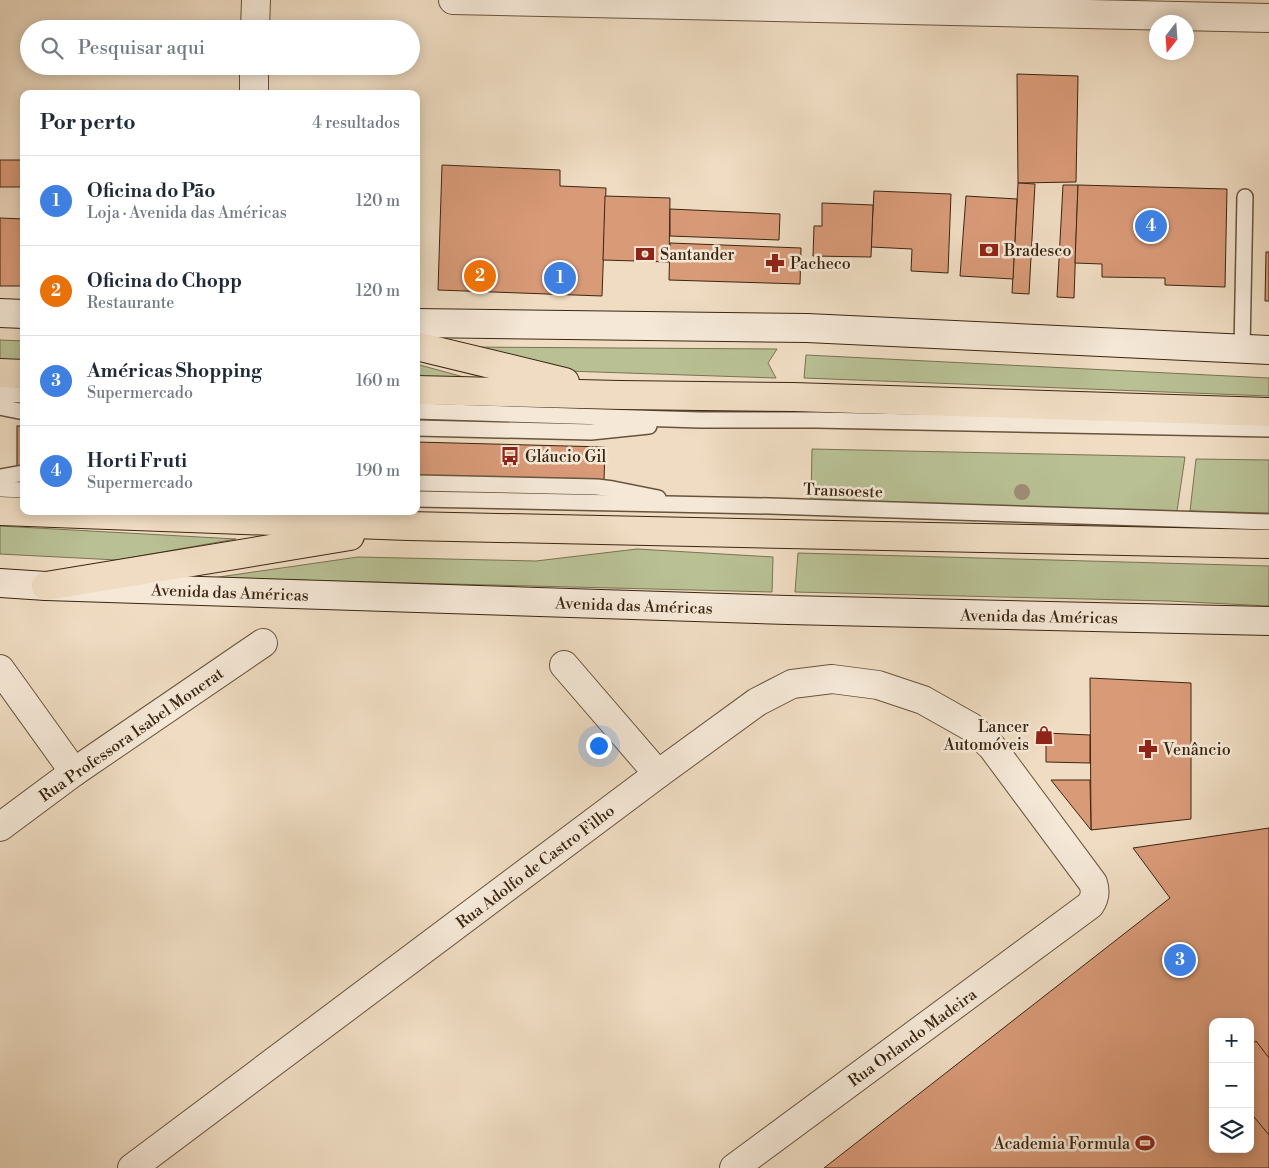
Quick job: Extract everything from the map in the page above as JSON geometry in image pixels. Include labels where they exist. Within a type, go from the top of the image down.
[{"type":"highway","points":[[420,347],[620,395]]},
{"type":"highway","points":[[0,373],[20,374]]},
{"type":"highway","points":[[420,390],[793,397],[1269,412]]},
{"type":"highway","points":[[0,511],[20,512]]},
{"type":"highway","points":[[109,515],[408,526],[1269,544]]},
{"type":"highway","points":[[46,586],[408,526]]},
{"type":"street","points":[[255,20],[256,0]]},
{"type":"street","points":[[453,0],[1269,18]]},
{"type":"street","points":[[254,75],[254,90]]},
{"type":"street","points":[[0,312],[20,314]]},
{"type":"street","points":[[420,323],[807,328],[1269,350]]},
{"type":"street","name":"Avenida das Américas","points":[[0,583],[788,610],[1269,621]]},
{"type":"street","name":"Rua Professora Isabel Monerat","points":[[0,827],[74,772],[263,643]]},
{"type":"street","points":[[564,665],[658,774]]},
{"type":"street","points":[[0,669],[74,772]]},
{"type":"street","name":"Rua Adolfo de Castro Filho","points":[[132,1168],[756,702],[792,684],[832,679],[878,685],[924,700],[971,727],[992,747],[1093,883],[1096,891],[1090,906]]},
{"type":"street","name":"Rua Orlando Madeira","points":[[734,1168],[1090,906]]},
{"type":"lane","points":[[1242,349],[1245,197]]},
{"type":"lane","points":[[0,394],[20,395]]},
{"type":"lane","points":[[0,406],[20,411]]},
{"type":"lane","points":[[420,412],[700,420],[826,420],[1269,429]]},
{"type":"lane","points":[[420,428],[591,432],[700,420]]},
{"type":"lane","points":[[0,477],[20,474]]},
{"type":"lane","points":[[420,482],[613,488],[696,505]]},
{"type":"lane","points":[[0,489],[20,490]]},
{"type":"lane","name":"Transoeste","points":[[420,499],[770,506],[1269,522]]},
{"type":"green space","points":[[0,340],[20,341],[20,366],[0,365]]},
{"type":"green space","points":[[464,347],[777,349],[768,363],[776,378],[566,371]]},
{"type":"green space","points":[[806,355],[1269,378],[1269,396],[804,378]]},
{"type":"green space","points":[[420,365],[482,382],[420,380]]},
{"type":"green space","points":[[812,449],[1185,457],[1177,511],[811,500]]},
{"type":"green space","points":[[1196,459],[1269,460],[1269,513],[1190,511]]},
{"type":"green space","points":[[0,526],[236,539],[117,560],[0,554]]},
{"type":"green space","points":[[637,549],[773,557],[772,592],[212,578],[358,557],[536,561]]},
{"type":"green space","points":[[798,553],[1269,566],[1269,606],[1169,601],[795,592]]},
{"type":"building","points":[[1017,74],[1078,76],[1076,182],[1018,183]]},
{"type":"building","points":[[0,160],[20,160],[20,187],[0,187]]},
{"type":"building","points":[[442,165],[560,170],[560,186],[606,188],[602,296],[438,290]]},
{"type":"building","points":[[1018,183],[1035,184],[1029,294],[1012,293]]},
{"type":"building","points":[[1063,185],[1078,185],[1074,298],[1057,297]]},
{"type":"building","points":[[1078,185],[1227,189],[1225,287],[1165,285],[1165,278],[1102,277],[1102,264],[1075,263]]},
{"type":"building","points":[[874,191],[951,194],[948,273],[911,271],[912,249],[871,247]]},
{"type":"building","points":[[605,196],[670,198],[669,262],[603,260]]},
{"type":"building","points":[[966,196],[1017,199],[1013,279],[960,276]]},
{"type":"building","points":[[822,203],[873,205],[871,257],[813,256],[814,226],[822,226]]},
{"type":"building","points":[[670,209],[780,214],[779,240],[670,236]]},
{"type":"building","points":[[0,218],[20,219],[20,286],[0,286]]},
{"type":"building","points":[[670,243],[801,248],[800,284],[669,280]]},
{"type":"building","points":[[1266,252],[1269,252],[1269,301],[1265,301]]},
{"type":"building","points":[[17,426],[20,426],[20,467],[17,467]]},
{"type":"building","name":"Gláucio Gil","points":[[420,442],[605,447],[604,481],[420,476]]},
{"type":"building","points":[[1090,678],[1191,683],[1191,819],[1091,830]]},
{"type":"building","points":[[1046,733],[1090,735],[1090,763],[1046,762]]},
{"type":"building","points":[[1051,780],[1090,780],[1091,830]]},
{"type":"building","points":[[1269,828],[1269,1168],[824,1168],[1170,898],[1133,848]]},
{"type":"building","points":[[1256,1041],[1269,1058],[1269,1135],[1254,1117],[1254,1043]]},
{"type":"place","name":"Horti Fruti","points":[[1151,226]]},
{"type":"place","name":"Bradesco","points":[[989,250]]},
{"type":"place","name":"Santander","points":[[645,254]]},
{"type":"place","name":"Pacheco","points":[[775,263]]},
{"type":"place","name":"Oficina do Chopp","points":[[480,276]]},
{"type":"place","name":"Oficina do Pão","points":[[560,278]]},
{"type":"place","name":"Gláucio Gil","points":[[510,456]]},
{"type":"place","name":"Lancer Automóveis","points":[[1044,735]]},
{"type":"place","name":"Venâncio","points":[[1148,749]]},
{"type":"place","name":"Américas Shopping","points":[[1180,960]]},
{"type":"place","name":"Academia Formula","points":[[1145,1143]]}]
